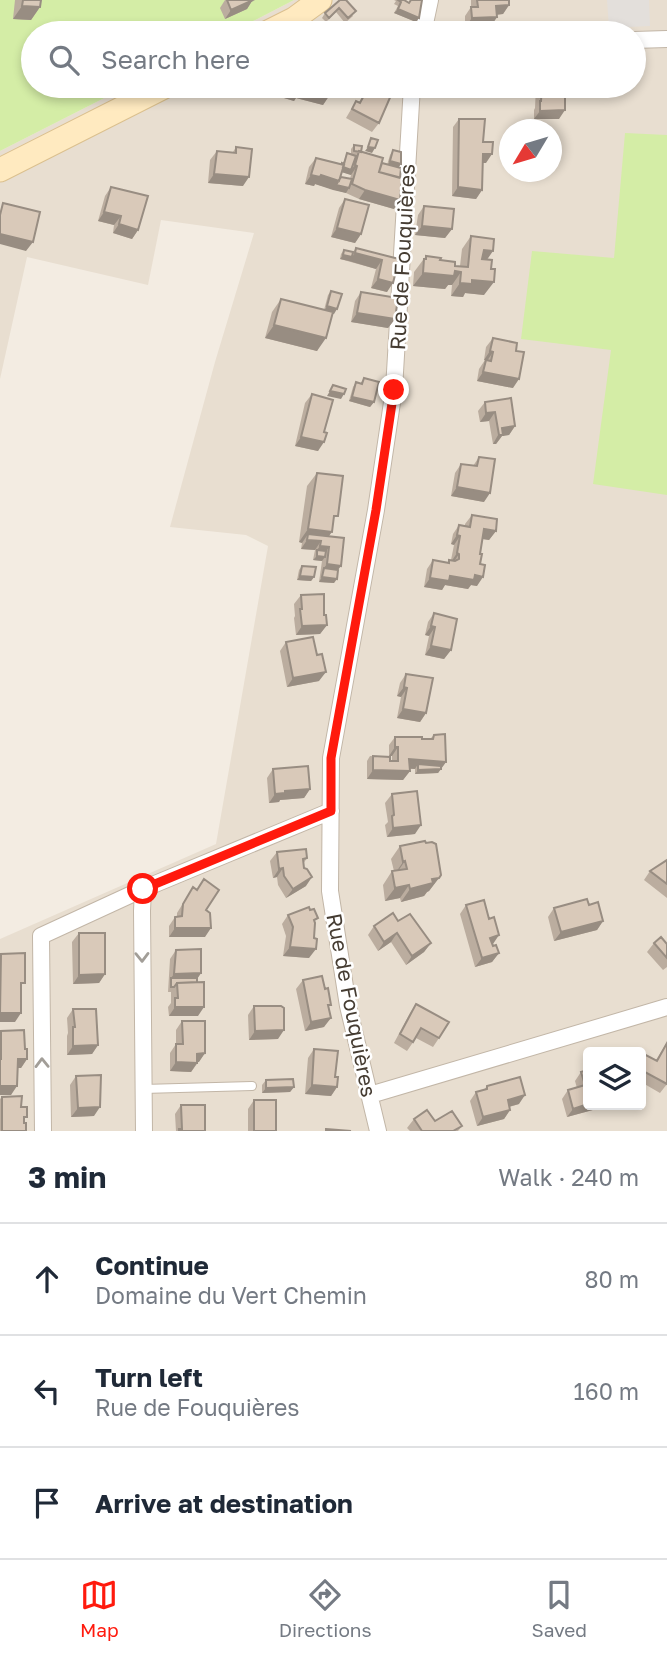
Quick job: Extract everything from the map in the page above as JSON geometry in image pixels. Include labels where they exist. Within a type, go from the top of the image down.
[{"type":"street","points":[[290,21],[320,0]]},
{"type":"street","points":[[426,21],[430,0]]},
{"type":"street","points":[[646,40],[667,39]]},
{"type":"street","points":[[0,170],[142,98]]},
{"type":"street","name":"Rue de Fouquières","points":[[378,1131],[348,1006],[330,891],[331,758],[376,510],[394,390],[411,98]]},
{"type":"street","points":[[43,1131],[41,936],[143,889],[331,811]]},
{"type":"street","points":[[143,889],[144,1131]]},
{"type":"street","points":[[370,1095],[667,1007]]},
{"type":"lane","points":[[143,1089],[252,1086]]},
{"type":"shaded area","points":[[294,0],[667,0],[667,1131],[0,1131],[0,939],[216,844],[268,546],[246,535],[170,527],[254,233],[161,220],[148,285],[27,257],[0,379],[0,151],[104,98],[646,98],[646,21],[253,21]]},
{"type":"shaded area","points":[[607,0],[649,0],[650,26],[646,26],[646,21],[608,21]]},
{"type":"green space","points":[[0,0],[294,0],[253,21],[21,21],[21,98],[104,98],[0,151]]},
{"type":"green space","points":[[625,133],[667,135],[667,495],[593,484],[611,350],[521,339],[532,251],[614,258]]},
{"type":"building","points":[[23,0],[41,0],[40,7],[22,6]]},
{"type":"building","points":[[227,0],[253,0],[231,10]]},
{"type":"building","points":[[340,0],[346,0],[356,11],[348,18],[339,8],[329,18],[325,13]]},
{"type":"building","points":[[398,0],[409,3],[411,0],[422,0],[419,18],[398,9],[401,2]]},
{"type":"building","points":[[477,0],[509,0],[509,5],[496,6],[497,17],[472,18],[471,7],[478,7]]},
{"type":"building","points":[[363,98],[390,98],[379,123],[352,109],[356,101],[360,103]]},
{"type":"building","points":[[541,98],[565,98],[565,110],[540,111]]},
{"type":"building","points":[[459,119],[485,119],[483,142],[493,142],[492,154],[483,154],[482,190],[458,187]]},
{"type":"building","points":[[371,138],[378,140],[375,148],[368,147]]},
{"type":"building","points":[[354,145],[362,146],[361,152],[354,151]]},
{"type":"building","points":[[236,147],[252,149],[249,177],[214,174],[217,151],[236,153]]},
{"type":"building","points":[[393,150],[401,152],[401,164],[390,161]]},
{"type":"building","points":[[359,151],[383,158],[379,172],[402,178],[400,200],[352,184]]},
{"type":"building","points":[[347,153],[356,156],[351,170],[342,164]]},
{"type":"building","points":[[316,158],[344,165],[339,181],[311,175]]},
{"type":"building","points":[[382,163],[401,168],[400,178],[379,172]]},
{"type":"building","points":[[341,177],[352,179],[349,188],[336,185]]},
{"type":"building","points":[[111,187],[148,196],[138,230],[119,224],[121,216],[104,212]]},
{"type":"building","points":[[345,199],[369,205],[361,234],[337,228]]},
{"type":"building","points":[[3,203],[40,212],[33,242],[0,234]]},
{"type":"building","points":[[424,206],[454,209],[452,229],[422,226]]},
{"type":"building","points":[[471,236],[494,239],[493,251],[484,250],[482,259],[492,260],[491,269],[495,269],[494,282],[472,280],[472,284],[460,283],[461,272],[455,271],[454,276],[423,273],[426,256],[455,262],[455,266],[468,267]]},
{"type":"building","points":[[356,248],[399,259],[393,283],[378,279],[382,260],[355,253]]},
{"type":"building","points":[[344,250],[353,252],[352,257],[343,255]]},
{"type":"building","points":[[331,291],[342,294],[337,309],[327,306]]},
{"type":"building","points":[[361,292],[398,298],[395,319],[357,313]]},
{"type":"building","points":[[281,299],[333,312],[326,338],[274,325]]},
{"type":"building","points":[[493,338],[517,343],[516,351],[524,352],[519,379],[483,372],[486,360],[491,361]]},
{"type":"building","points":[[364,378],[379,382],[374,402],[352,397],[356,382],[362,384]]},
{"type":"building","points":[[333,385],[346,389],[344,394],[330,391]]},
{"type":"building","points":[[312,394],[333,400],[324,442],[301,437]]},
{"type":"building","points":[[511,398],[515,426],[502,428],[503,435],[499,435],[495,412],[486,413],[485,402]]},
{"type":"building","points":[[479,457],[495,459],[490,493],[457,487],[461,464],[477,466]]},
{"type":"building","points":[[317,473],[343,476],[338,516],[334,516],[332,532],[308,529]]},
{"type":"building","points":[[472,515],[497,519],[496,531],[484,529],[480,554],[480,564],[485,565],[483,577],[475,575],[474,580],[450,576],[449,581],[430,578],[433,560],[449,563],[449,560],[459,559],[459,525],[470,527]]},
{"type":"building","points":[[308,534],[344,538],[341,566],[327,564],[329,547],[320,546],[321,541],[307,540]]},
{"type":"building","points":[[317,550],[326,551],[325,557],[317,556]]},
{"type":"building","points":[[302,566],[316,567],[314,577],[300,576]]},
{"type":"building","points":[[324,568],[338,570],[337,579],[322,577]]},
{"type":"building","points":[[324,594],[327,625],[302,626],[301,595]]},
{"type":"building","points":[[434,613],[457,619],[451,650],[431,646],[435,627],[431,626]]},
{"type":"building","points":[[313,637],[317,655],[322,654],[326,672],[293,678],[286,642]]},
{"type":"building","points":[[406,674],[433,678],[426,713],[403,709],[407,688],[404,687]]},
{"type":"building","points":[[445,734],[446,762],[409,759],[410,771],[373,770],[373,756],[390,757],[390,761],[398,761],[395,737],[433,739],[434,735]]},
{"type":"building","points":[[418,764],[441,766],[441,769],[418,770]]},
{"type":"building","points":[[308,766],[310,789],[275,794],[273,769]]},
{"type":"building","points":[[417,791],[421,825],[393,828],[392,794]]},
{"type":"building","points":[[425,841],[436,844],[441,875],[432,879],[433,883],[410,889],[409,885],[395,888],[392,871],[407,869],[400,846]]},
{"type":"building","points":[[306,849],[304,868],[312,877],[293,889],[284,876],[283,868],[279,869],[277,852]]},
{"type":"building","points":[[667,860],[667,884],[650,871]]},
{"type":"building","points":[[204,879],[219,890],[206,910],[210,913],[211,928],[175,928],[175,917],[182,916],[183,904],[193,887],[197,890]]},
{"type":"building","points":[[587,899],[589,905],[598,902],[603,921],[561,932],[554,908]]},
{"type":"building","points":[[484,900],[489,919],[494,917],[499,935],[490,938],[499,953],[482,958],[466,905]]},
{"type":"building","points":[[309,907],[310,910],[314,909],[318,918],[314,920],[316,949],[290,947],[293,927],[288,915]]},
{"type":"building","points":[[393,913],[398,921],[410,914],[431,943],[412,956],[397,933],[384,942],[374,926]]},
{"type":"building","points":[[79,933],[105,933],[105,974],[79,975]]},
{"type":"building","points":[[661,937],[667,944],[667,958],[654,943]]},
{"type":"building","points":[[201,949],[201,973],[174,974],[176,950]]},
{"type":"building","points":[[25,953],[21,1013],[0,1013],[1,954]]},
{"type":"building","points":[[322,976],[325,989],[328,988],[331,1018],[311,1022],[303,980]]},
{"type":"building","points":[[171,978],[197,978],[197,982],[177,983],[171,987]]},
{"type":"building","points":[[204,982],[204,1007],[175,1007],[175,998],[178,998],[177,983]]},
{"type":"building","points":[[416,1004],[449,1022],[439,1038],[421,1028],[413,1042],[400,1034]]},
{"type":"building","points":[[254,1006],[284,1008],[284,1030],[255,1031]]},
{"type":"building","points":[[73,1009],[96,1009],[98,1045],[73,1046]]},
{"type":"building","points":[[182,1021],[205,1021],[205,1053],[197,1054],[197,1063],[176,1062],[176,1044],[183,1044]]},
{"type":"building","points":[[24,1030],[27,1059],[18,1059],[17,1086],[0,1086],[1,1031]]},
{"type":"building","points":[[667,1043],[667,1084],[646,1073],[646,1055],[657,1061]]},
{"type":"building","points":[[314,1049],[338,1051],[335,1077],[338,1077],[337,1087],[312,1085]]},
{"type":"building","points":[[101,1075],[100,1107],[78,1108],[76,1076]]},
{"type":"building","points":[[520,1077],[525,1095],[508,1100],[510,1110],[483,1117],[476,1092],[487,1089],[487,1086]]},
{"type":"building","points":[[293,1079],[294,1087],[266,1088],[266,1080]]},
{"type":"building","points":[[583,1086],[583,1106],[573,1109],[568,1090]]},
{"type":"building","points":[[22,1096],[21,1107],[27,1107],[27,1117],[24,1117],[26,1131],[2,1131],[2,1097]]},
{"type":"building","points":[[254,1100],[276,1100],[276,1131],[254,1131]]},
{"type":"building","points":[[181,1105],[205,1105],[205,1131],[179,1131],[182,1129]]},
{"type":"building","points":[[427,1110],[435,1121],[452,1111],[462,1126],[453,1131],[422,1131],[414,1119]]},
{"type":"route","points":[[143,889],[331,811],[331,758],[376,510],[394,390]]}]
